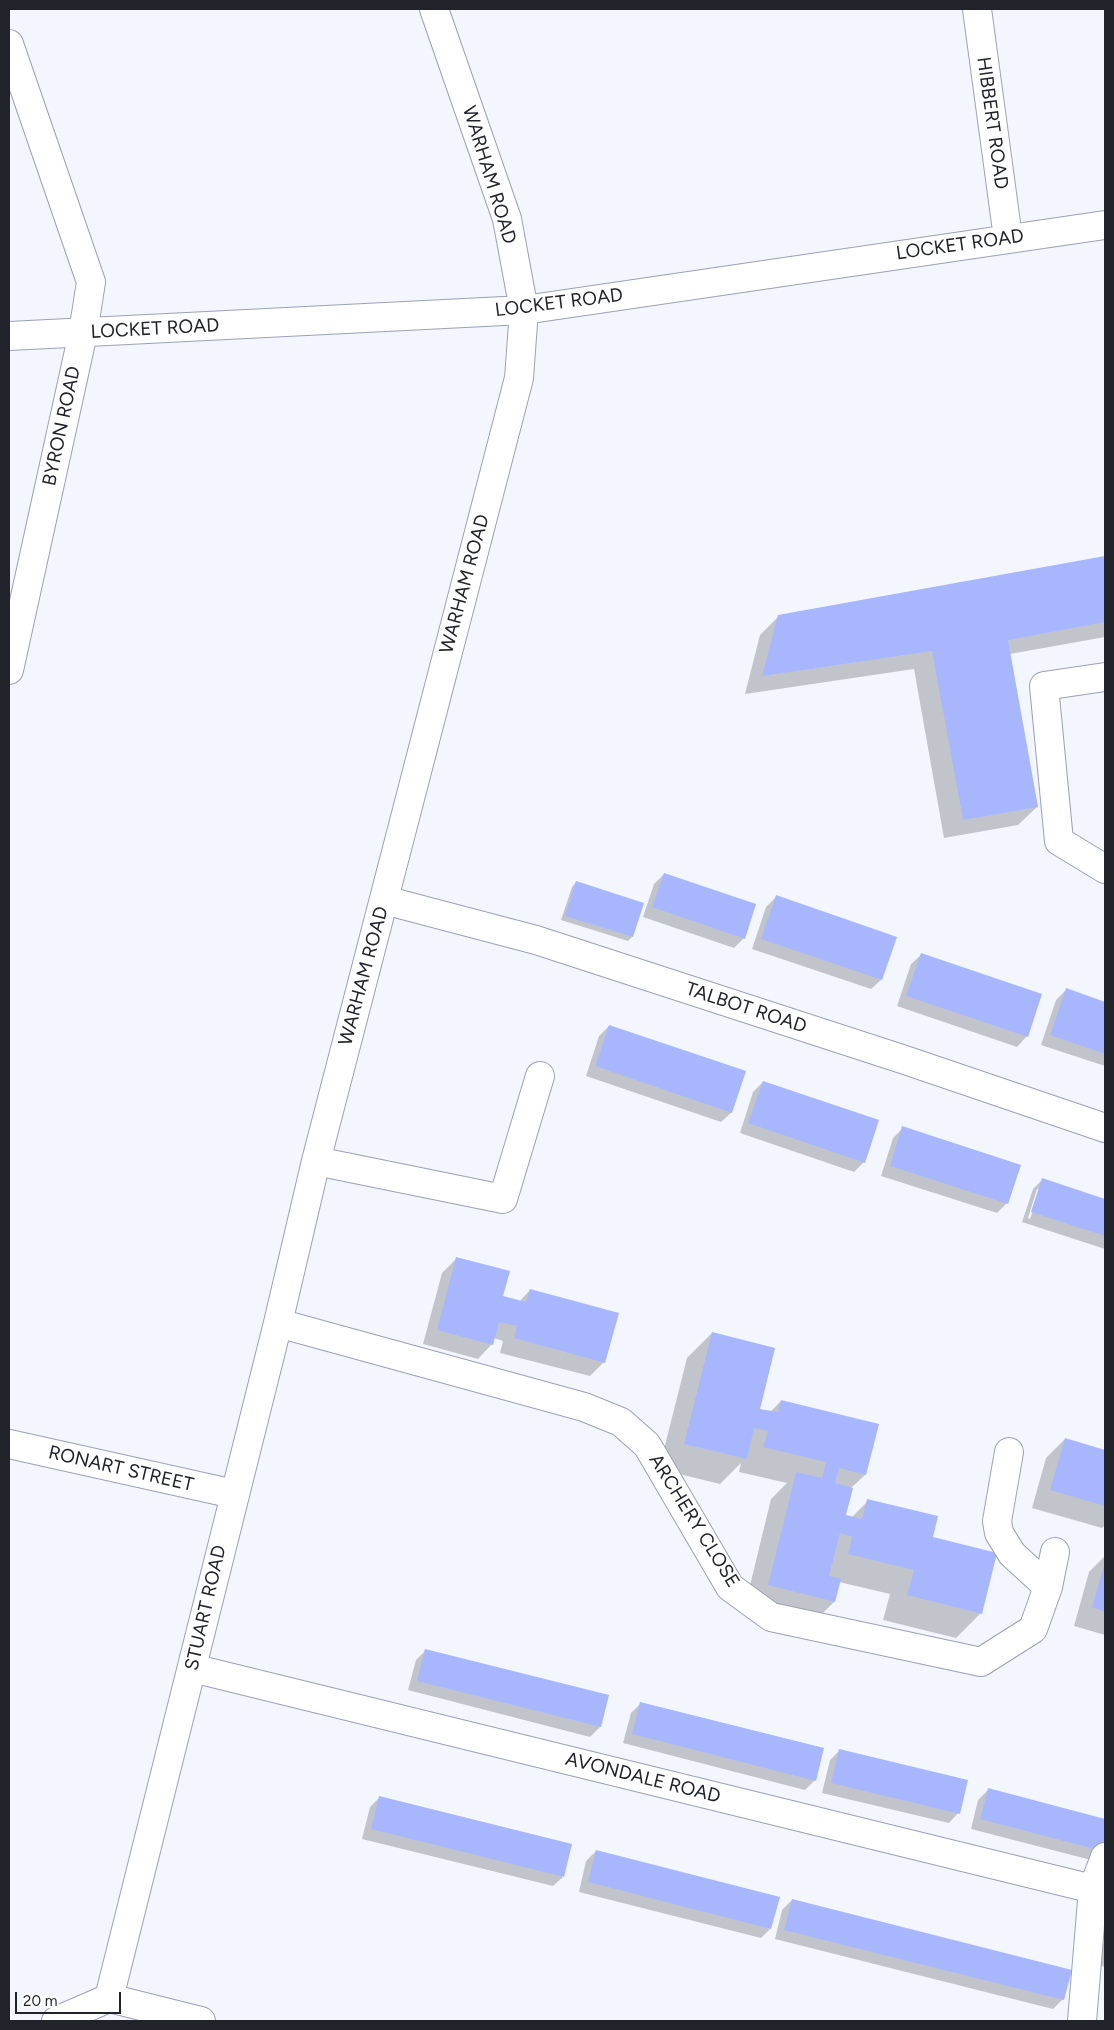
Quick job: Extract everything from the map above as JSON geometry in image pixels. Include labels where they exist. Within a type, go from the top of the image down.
[{"type":"street","name":"WARHAM ROAD","points":[[316,1161],[519,378],[524,310],[506,219],[434,9]]},
{"type":"street","name":"HIBBERT ROAD","points":[[977,9],[1008,238]]},
{"type":"street","name":"BYRON ROAD","points":[[9,44],[91,282],[83,333],[9,670]]},
{"type":"street","name":"LOCKET ROAD","points":[[9,336],[524,310],[1105,224]]},
{"type":"street","points":[[1105,677],[1044,686],[1059,841],[1105,868]]},
{"type":"street","name":"TALBOT ROAD","points":[[384,900],[536,940],[914,1063],[1105,1128]]},
{"type":"street","points":[[316,1161],[503,1199],[540,1076]]},
{"type":"street","name":"STUART ROAD","points":[[109,1998],[278,1323],[316,1161]]},
{"type":"street","name":"ARCHERY CLOSE","points":[[278,1323],[584,1407],[621,1422],[647,1445],[730,1587],[771,1617],[981,1662],[1033,1629],[1048,1587],[1055,1552]]},
{"type":"street","name":"RONART STREET","points":[[9,1444],[234,1494]]},
{"type":"street","points":[[1009,1452],[997,1521],[999,1533],[1012,1554],[1048,1587]]},
{"type":"street","name":"AVONDALE ROAD","points":[[192,1668],[1093,1889]]},
{"type":"street","points":[[1082,2021],[1093,1889],[1105,1857]]},
{"type":"street","points":[[56,2021],[109,1998],[201,2021]]},
{"type":"building","points":[[1105,556],[1105,622],[1008,640],[1038,807],[963,820],[932,651],[762,676],[778,615]]},
{"type":"building","points":[[664,873],[756,904],[745,939],[652,907]]},
{"type":"building","points":[[576,881],[644,903],[633,937],[565,916]]},
{"type":"building","points":[[776,895],[897,937],[882,980],[761,939]]},
{"type":"building","points":[[921,953],[1042,994],[1028,1037],[906,996]]},
{"type":"building","points":[[1066,988],[1105,1002],[1105,1054],[1050,1035]]},
{"type":"building","points":[[609,1025],[746,1071],[732,1113],[595,1066]]},
{"type":"building","points":[[763,1081],[879,1120],[865,1163],[748,1123]]},
{"type":"building","points":[[902,1126],[1021,1165],[1008,1204],[890,1166]]},
{"type":"building","points":[[1042,1178],[1105,1199],[1105,1236],[1031,1212]]},
{"type":"building","points":[[456,1257],[510,1271],[503,1296],[526,1302],[530,1289],[619,1313],[605,1363],[514,1338],[517,1326],[499,1322],[493,1345],[437,1330]]},
{"type":"building","points":[[712,1332],[775,1348],[760,1409],[778,1412],[781,1400],[879,1424],[866,1475],[839,1468],[835,1483],[853,1488],[846,1515],[862,1519],[867,1499],[938,1516],[933,1537],[997,1553],[982,1614],[907,1595],[914,1570],[848,1554],[852,1537],[840,1533],[829,1576],[841,1579],[835,1602],[768,1585],[796,1472],[822,1478],[826,1462],[763,1447],[768,1431],[754,1428],[747,1459],[684,1444]]},
{"type":"building","points":[[1065,1438],[1105,1450],[1105,1506],[1050,1490]]},
{"type":"building","points":[[1105,1562],[1105,1612],[1092,1607]]},
{"type":"building","points":[[425,1649],[609,1695],[601,1727],[417,1681]]},
{"type":"building","points":[[640,1702],[824,1748],[816,1781],[632,1734]]},
{"type":"building","points":[[839,1749],[968,1780],[960,1814],[831,1783]]},
{"type":"building","points":[[988,1788],[1105,1819],[1105,1839],[1102,1851],[980,1819]]},
{"type":"building","points":[[379,1796],[572,1844],[564,1877],[371,1829]]},
{"type":"building","points":[[596,1850],[780,1897],[771,1929],[588,1882]]},
{"type":"building","points":[[792,1899],[1072,1970],[1064,2000],[784,1930]]}]
